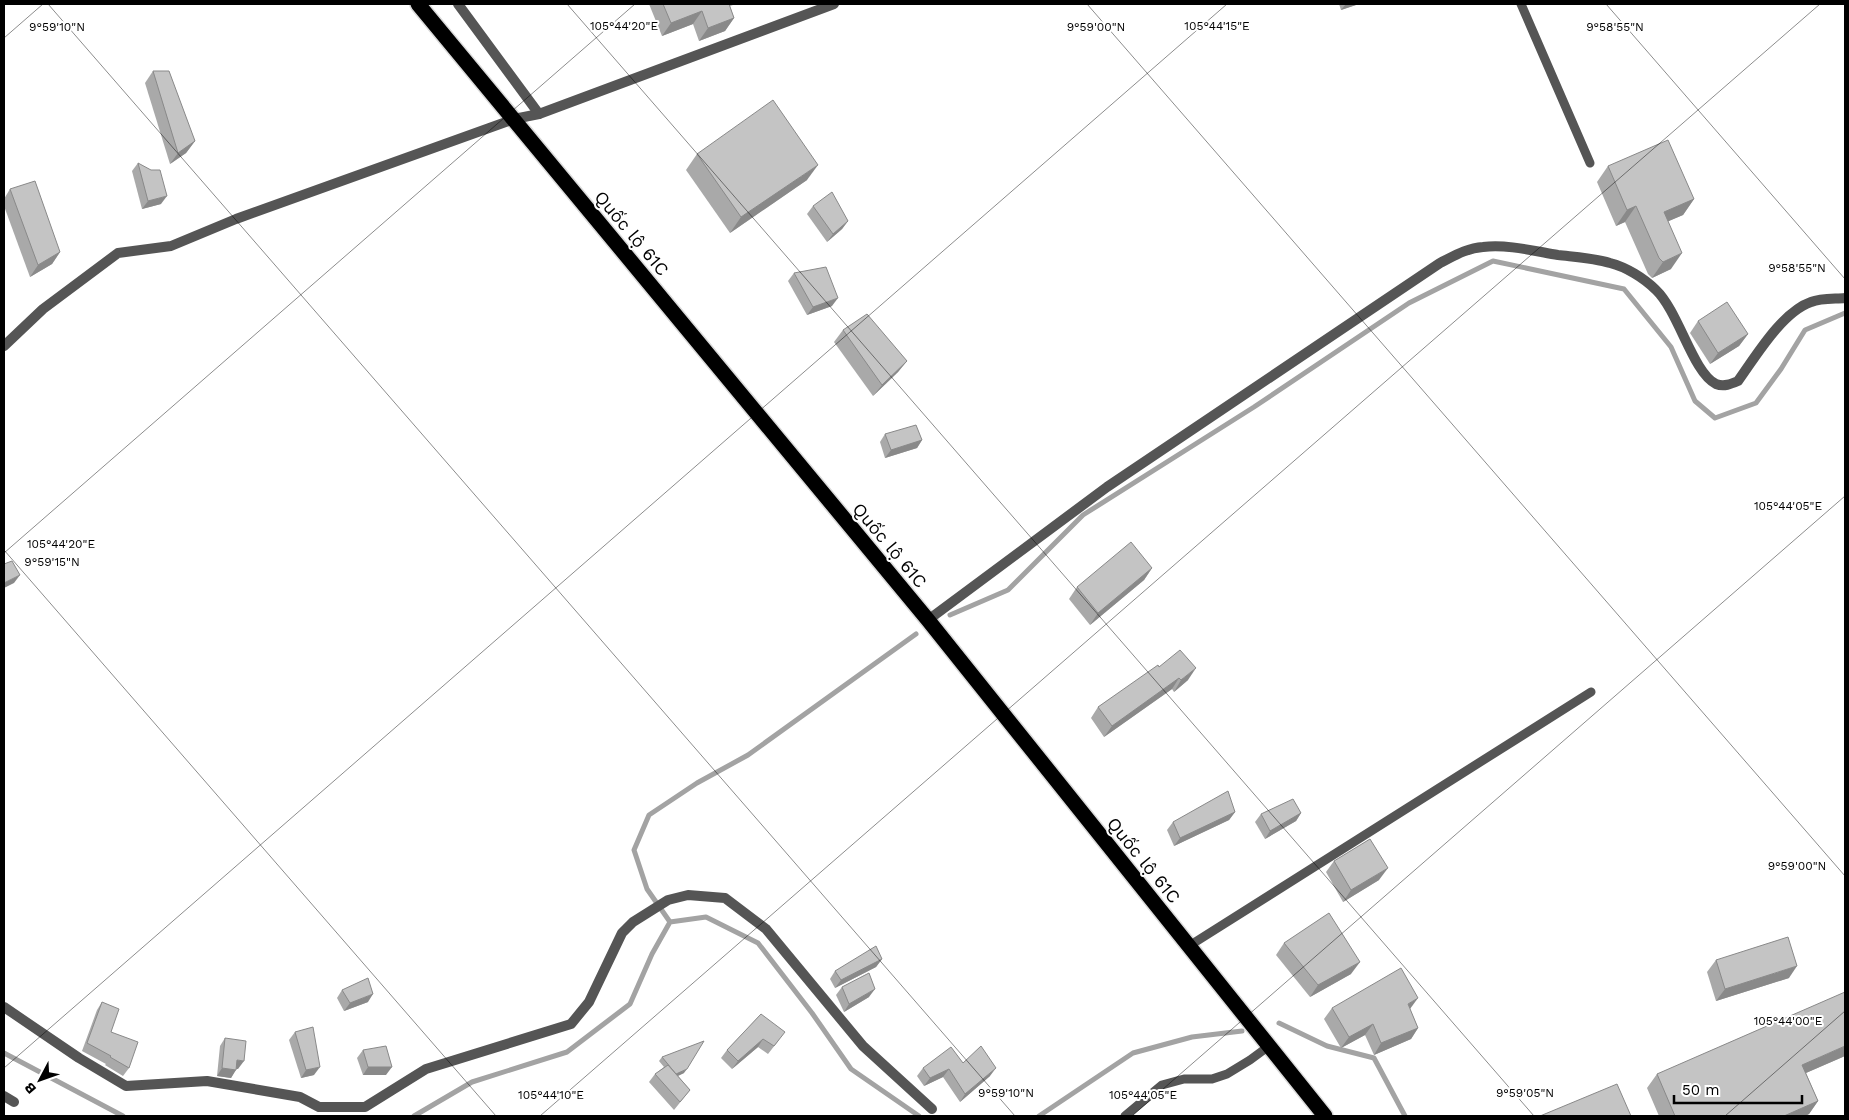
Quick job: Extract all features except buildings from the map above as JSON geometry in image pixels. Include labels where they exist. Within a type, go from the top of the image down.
[{"type":"highway","name":"Quốc lộ 61C","points":[[418,4],[928,620],[1325,1116]]},
{"type":"street","points":[[458,4],[539,114]]},
{"type":"street","points":[[4,346],[43,309],[118,253],[171,246],[236,219],[514,119],[539,114],[834,4]]},
{"type":"street","points":[[928,620],[1107,487],[1440,263],[1468,250],[1484,246],[1502,246],[1611,263],[1631,272],[1655,289],[1665,300],[1698,365],[1709,379],[1718,385],[1730,385],[1738,381],[1782,322],[1792,312],[1812,301],[1845,298]]},
{"type":"street","points":[[4,1007],[79,1058],[126,1086],[207,1081],[300,1097],[319,1107],[365,1107],[426,1069],[571,1024],[589,1002],[622,933],[634,922],[668,900],[688,895],[725,898],[766,929],[863,1046],[932,1109]]},
{"type":"street","points":[[4,1096],[14,1102]]},
{"type":"lane","points":[[1521,4],[1590,164]]},
{"type":"lane","points":[[1189,946],[1591,692]]},
{"type":"lane","points":[[1125,1116],[1162,1085],[1184,1078],[1212,1079],[1227,1074],[1269,1046]]},
{"type":"waterway","points":[[950,615],[1008,590],[1083,515],[1254,407],[1409,303],[1493,261],[1624,289],[1671,347],[1695,401],[1715,418],[1756,403],[1781,369],[1805,330],[1845,313]]},
{"type":"waterway","points":[[670,922],[647,889],[634,850],[649,815],[697,783],[748,755],[916,634]]},
{"type":"waterway","points":[[414,1116],[472,1082],[567,1052],[630,1004],[652,954],[670,922],[706,917],[758,943],[812,1013],[851,1069],[919,1116]]},
{"type":"waterway","points":[[1279,1023],[1327,1046],[1374,1058],[1405,1116]]},
{"type":"waterway","points":[[1039,1116],[1133,1053],[1192,1037],[1242,1031]]},
{"type":"waterway","points":[[4,1053],[123,1116]]}]
